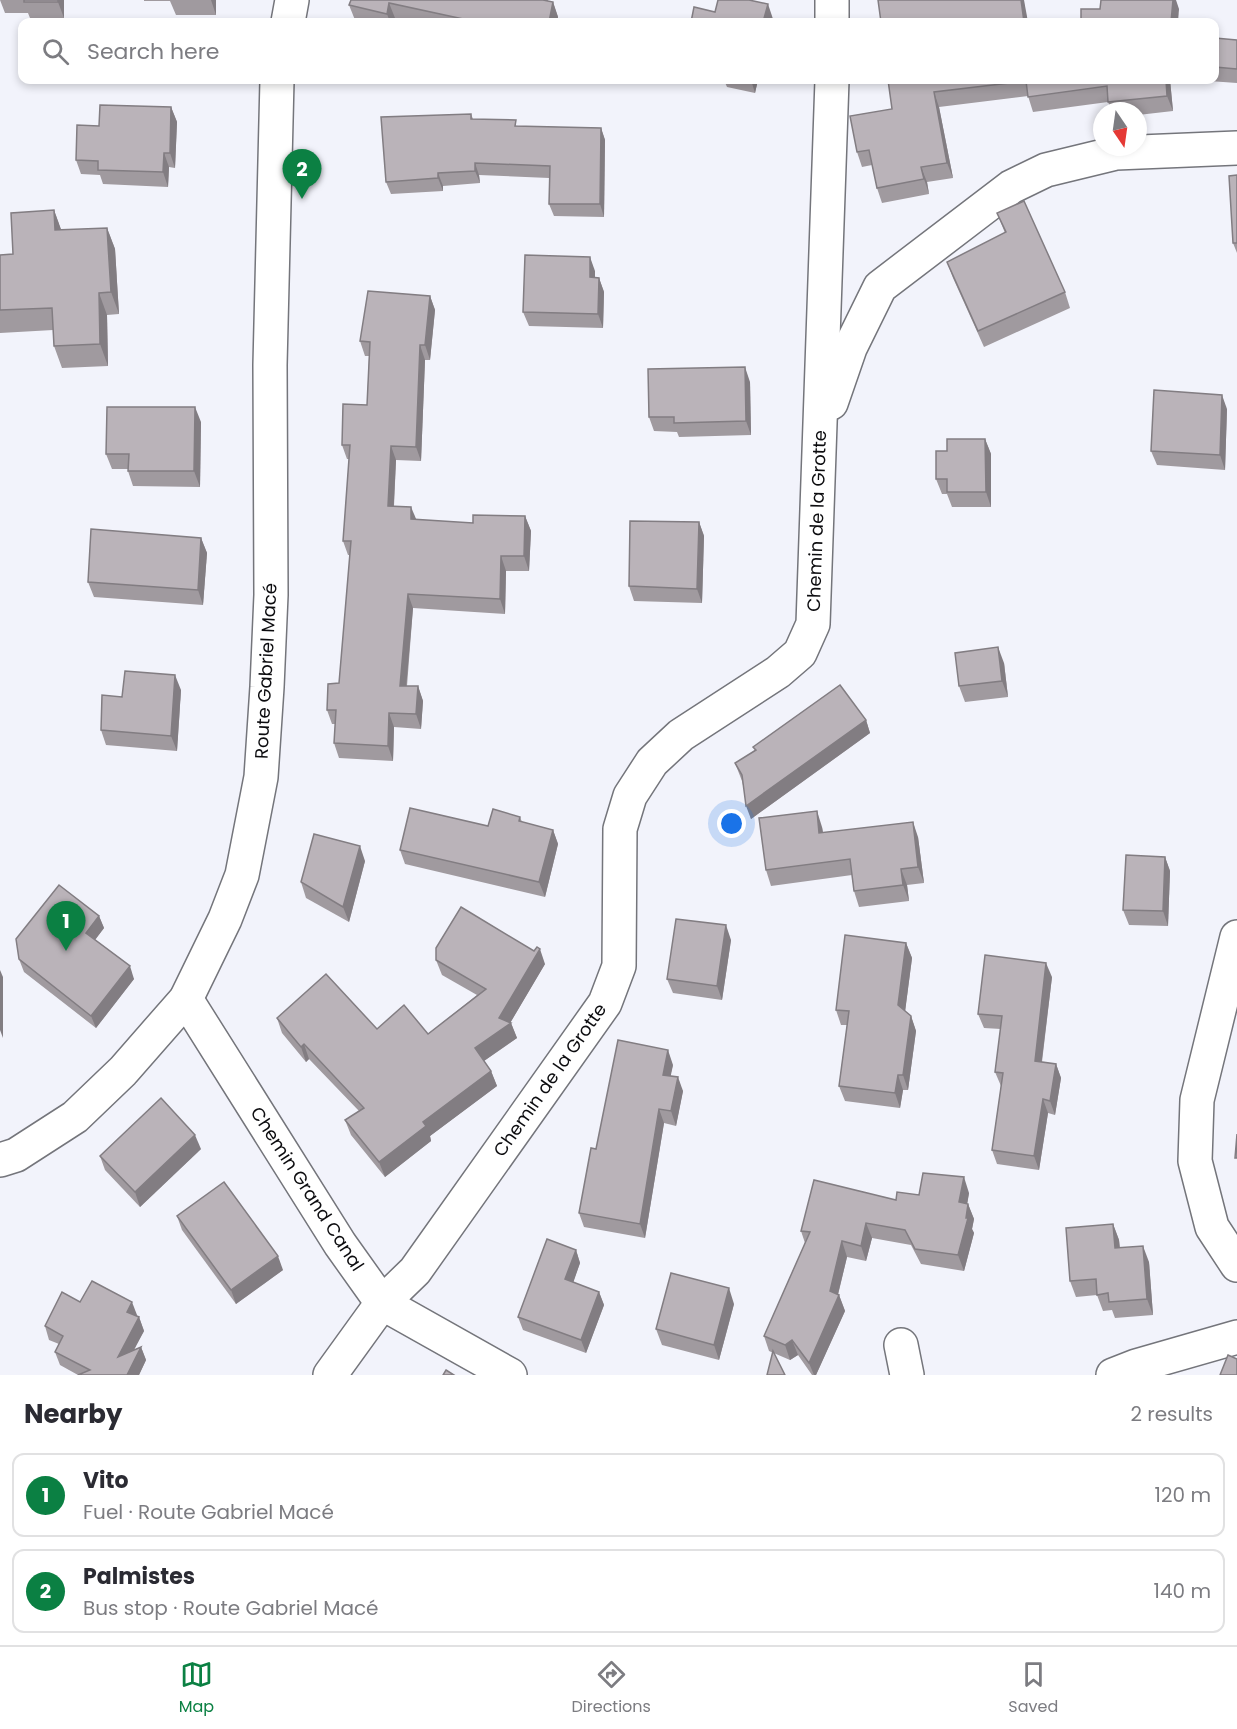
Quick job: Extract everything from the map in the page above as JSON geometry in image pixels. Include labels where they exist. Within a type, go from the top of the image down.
[{"type":"street","points":[[289,18],[292,0]]},
{"type":"street","points":[[832,0],[832,18]]},
{"type":"street","name":"Route Gabriel Macé","points":[[0,1160],[16,1155],[75,1117],[123,1071],[186,999],[225,919],[242,875],[261,777],[271,595],[270,365],[277,84]]},
{"type":"street","name":"Chemin de la Grotte","points":[[382,1303],[415,1271],[605,1003],[619,966],[620,829],[630,796],[652,762],[681,735],[778,672],[800,653],[813,624],[832,84]]},
{"type":"street","points":[[820,433],[850,348],[880,287],[1011,187],[1046,170],[1116,153],[1237,147]]},
{"type":"street","points":[[1237,937],[1197,1100],[1195,1161],[1212,1227],[1237,1265]]},
{"type":"street","name":"Chemin Grand Canal","points":[[186,999],[340,1244],[382,1303]]},
{"type":"street","points":[[330,1375],[382,1303],[510,1375]]},
{"type":"street","points":[[1113,1375],[1136,1366],[1237,1337]]},
{"type":"building","points":[[24,0],[58,0],[58,2],[24,2]]},
{"type":"building","points":[[351,0],[543,0],[553,2],[550,18],[458,18],[389,3],[387,14],[349,5]]},
{"type":"building","points":[[718,0],[749,0],[768,4],[764,18],[692,18],[694,7],[715,12]]},
{"type":"building","points":[[878,0],[1021,0],[1023,18],[880,18]]},
{"type":"building","points":[[1101,0],[1173,0],[1171,18],[1081,18],[1081,9],[1100,9]]},
{"type":"building","points":[[1219,38],[1237,40],[1237,69],[1219,67]]},
{"type":"building","points":[[889,84],[1001,84],[934,92],[947,163],[921,167],[924,179],[877,188],[869,150],[857,152],[850,116],[892,109]]},
{"type":"building","points":[[1026,84],[1166,84],[1167,96],[1108,102],[1107,86],[1028,97]]},
{"type":"building","points":[[100,105],[171,107],[170,153],[164,153],[163,172],[98,170],[98,161],[76,160],[77,125],[99,126]]},
{"type":"building","points":[[471,114],[471,119],[516,120],[515,126],[601,128],[600,204],[549,204],[550,166],[475,163],[475,171],[438,173],[438,178],[386,182],[381,117]]},
{"type":"building","points":[[1237,175],[1237,243],[1233,243],[1229,176]]},
{"type":"building","points":[[1024,201],[1065,292],[978,331],[947,262],[1006,232],[997,213]]},
{"type":"building","points":[[54,210],[55,230],[107,228],[111,292],[99,293],[100,344],[54,346],[52,308],[0,310],[0,255],[13,254],[11,213]]},
{"type":"building","points":[[525,255],[590,257],[590,277],[599,278],[598,314],[523,312]]},
{"type":"building","points":[[368,291],[430,296],[425,345],[420,345],[416,447],[391,446],[388,506],[411,507],[411,519],[473,523],[473,515],[525,516],[524,556],[501,556],[500,599],[408,594],[400,686],[418,686],[416,714],[389,713],[388,746],[334,743],[336,710],[327,710],[328,684],[339,683],[351,541],[343,541],[350,445],[342,445],[343,404],[367,405],[370,342],[360,341]]},
{"type":"building","points":[[745,367],[746,421],[674,423],[674,417],[649,417],[648,369]]},
{"type":"building","points":[[1154,390],[1222,395],[1220,455],[1151,451]]},
{"type":"building","points":[[107,407],[195,407],[194,471],[128,471],[129,454],[106,454]]},
{"type":"building","points":[[947,439],[985,439],[986,492],[947,492],[947,479],[936,479],[936,451],[947,451]]},
{"type":"building","points":[[630,521],[699,522],[697,589],[629,586]]},
{"type":"building","points":[[91,529],[201,538],[198,590],[88,582]]},
{"type":"building","points":[[998,647],[1002,681],[959,686],[955,653]]},
{"type":"building","points":[[125,671],[175,675],[171,736],[101,730],[102,695],[122,697]]},
{"type":"building","points":[[840,685],[866,720],[746,806],[742,775],[735,763],[756,750],[753,747]]},
{"type":"building","points":[[410,808],[488,826],[493,809],[520,817],[519,821],[553,830],[539,882],[400,850]]},
{"type":"building","points":[[817,811],[819,833],[913,822],[918,867],[901,869],[903,885],[854,891],[850,859],[766,870],[759,818]]},
{"type":"building","points":[[314,834],[360,846],[343,907],[301,882]]},
{"type":"building","points":[[1126,855],[1165,857],[1163,911],[1123,910]]},
{"type":"building","points":[[59,885],[99,916],[86,933],[130,966],[91,1016],[19,959],[16,939]]},
{"type":"building","points":[[461,907],[534,951],[537,947],[540,949],[499,1018],[511,1023],[475,1048],[491,1071],[423,1122],[426,1126],[379,1162],[345,1120],[364,1108],[304,1044],[301,1047],[277,1018],[326,974],[377,1029],[404,1005],[428,1034],[486,989],[436,960],[436,948]]},
{"type":"building","points":[[676,919],[726,925],[717,986],[667,979]]},
{"type":"building","points":[[845,935],[906,943],[898,1005],[911,1016],[903,1075],[898,1075],[895,1093],[839,1086],[849,1011],[836,1010]]},
{"type":"building","points":[[985,955],[1046,963],[1035,1061],[1056,1064],[1050,1101],[1043,1099],[1034,1156],[992,1150],[1003,1073],[995,1072],[1002,1016],[978,1014]]},
{"type":"building","points":[[618,1040],[668,1050],[663,1075],[678,1077],[671,1111],[659,1109],[640,1224],[579,1213],[591,1148],[596,1149]]},
{"type":"building","points":[[161,1098],[195,1135],[135,1192],[100,1156]]},
{"type":"building","points":[[1237,1134],[1237,1158],[1235,1158]]},
{"type":"building","points":[[923,1173],[964,1177],[959,1202],[968,1204],[966,1218],[968,1218],[958,1255],[915,1249],[905,1230],[866,1223],[861,1246],[842,1241],[830,1291],[839,1295],[809,1363],[792,1340],[785,1345],[764,1336],[810,1232],[801,1231],[814,1180],[896,1200],[897,1192],[919,1195]]},
{"type":"building","points":[[224,1182],[278,1256],[231,1290],[177,1216]]},
{"type":"building","points":[[1113,1224],[1115,1248],[1143,1246],[1147,1299],[1109,1302],[1108,1293],[1097,1295],[1096,1279],[1070,1281],[1066,1228]]},
{"type":"building","points":[[547,1239],[576,1250],[565,1279],[599,1292],[581,1340],[518,1317]]},
{"type":"building","points":[[671,1273],[729,1288],[714,1345],[656,1329]]},
{"type":"building","points":[[92,1281],[132,1302],[127,1312],[139,1317],[118,1357],[141,1347],[127,1375],[78,1375],[90,1370],[55,1352],[63,1336],[45,1326],[62,1292],[80,1302]]},
{"type":"building","points":[[773,1351],[785,1375],[767,1375]]},
{"type":"building","points":[[1228,1355],[1237,1359],[1237,1375],[1220,1375]]},
{"type":"building","points":[[446,1370],[454,1375],[443,1375]]},
{"type":"place","name":"Palmistes","points":[[302,199]]},
{"type":"place","name":"Vito","points":[[66,951]]}]
